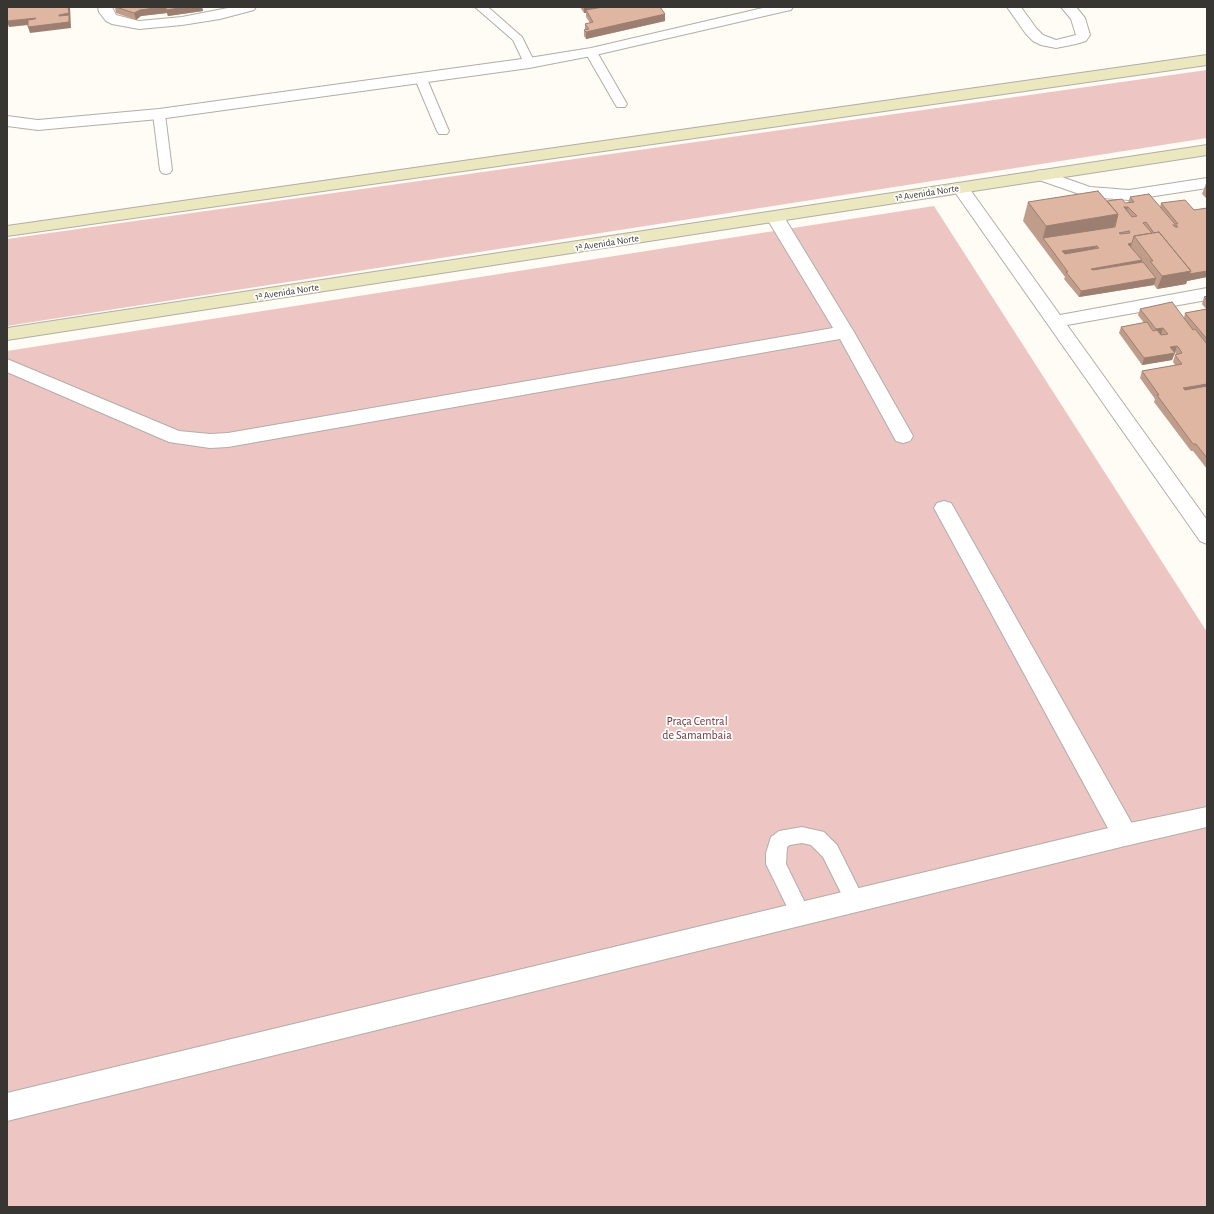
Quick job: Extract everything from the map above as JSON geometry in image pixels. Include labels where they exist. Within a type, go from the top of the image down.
[{"type":"main road","points":[[7,231],[1207,60]]},
{"type":"main road","name":"1ᵃ Avenida Norte","points":[[7,334],[1207,150]]},
{"type":"street","points":[[105,7],[106,12],[111,18],[125,23],[139,25],[182,21],[220,15],[249,7]]},
{"type":"street","points":[[7,121],[38,125],[159,114],[530,64],[591,52],[786,7]]},
{"type":"street","points":[[1014,7],[1031,31],[1038,38],[1046,42],[1056,44],[1076,40],[1081,38],[1083,35],[1078,18],[1068,7]]},
{"type":"street","points":[[1042,175],[1088,192],[1129,195],[1207,183]]},
{"type":"street","points":[[960,188],[1207,536]]},
{"type":"street","points":[[775,217],[845,332],[903,436]]},
{"type":"street","points":[[1054,322],[1207,294]]},
{"type":"street","points":[[7,365],[176,437],[210,441],[228,440],[845,332]]},
{"type":"street","points":[[944,508],[1125,835]]},
{"type":"street","points":[[7,1107],[1125,835],[1207,817]]},
{"type":"lane","points":[[481,7],[490,13],[518,39],[530,64]]},
{"type":"lane","points":[[591,52],[621,104]]},
{"type":"lane","points":[[422,79],[443,131]]},
{"type":"lane","points":[[159,114],[166,170]]},
{"type":"lane","points":[[801,915],[776,864],[778,843],[786,837],[802,835],[817,838],[830,851],[855,901]]},
{"type":"green space","points":[[1207,70],[1207,138],[7,326],[7,239]]},
{"type":"green space","name":"Praça Central de Samambaia","points":[[934,206],[1207,632],[1207,1207],[7,1207],[7,351]]},
{"type":"building","points":[[7,7],[68,7],[69,13],[59,16],[69,15],[69,22],[28,27],[28,20],[36,18],[7,21]]},
{"type":"building","points":[[116,7],[162,7],[140,10],[134,13]]},
{"type":"building","points":[[166,7],[187,7],[166,10]]},
{"type":"building","points":[[603,7],[660,7],[665,14],[586,32],[584,30],[589,29],[585,24],[593,22],[586,10]]},
{"type":"building","points":[[1098,191],[1118,214],[1046,226],[1028,202]]},
{"type":"building","points":[[1149,194],[1175,224],[1178,224],[1161,203],[1185,200],[1194,210],[1207,208],[1207,271],[1189,274],[1191,271],[1159,232],[1154,233],[1146,222],[1143,223],[1152,233],[1134,236],[1132,243],[1128,244],[1142,260],[1091,269],[1093,270],[1143,262],[1156,278],[1081,291],[1043,238],[1115,227],[1118,214],[1107,201],[1122,199],[1125,203],[1134,202],[1130,197]],"holes":[[[1124,207],[1128,207],[1137,216],[1132,217]],[[1129,231],[1130,233],[1120,234],[1119,233]],[[1097,246],[1099,248],[1065,254],[1062,251]]]},
{"type":"building","points":[[1159,232],[1191,271],[1162,276],[1150,261],[1153,261],[1134,236]]},
{"type":"building","points":[[1172,302],[1193,330],[1195,329],[1207,344],[1207,384],[1183,388],[1185,390],[1207,386],[1207,458],[1196,444],[1193,444],[1157,395],[1159,395],[1142,371],[1182,364],[1175,355],[1182,353],[1179,348],[1177,346],[1170,347],[1175,353],[1144,358],[1121,327],[1147,322],[1153,331],[1157,330],[1161,335],[1168,334],[1163,328],[1156,329],[1140,309]]},
{"type":"building","points":[[1207,309],[1207,339],[1185,313]]}]
